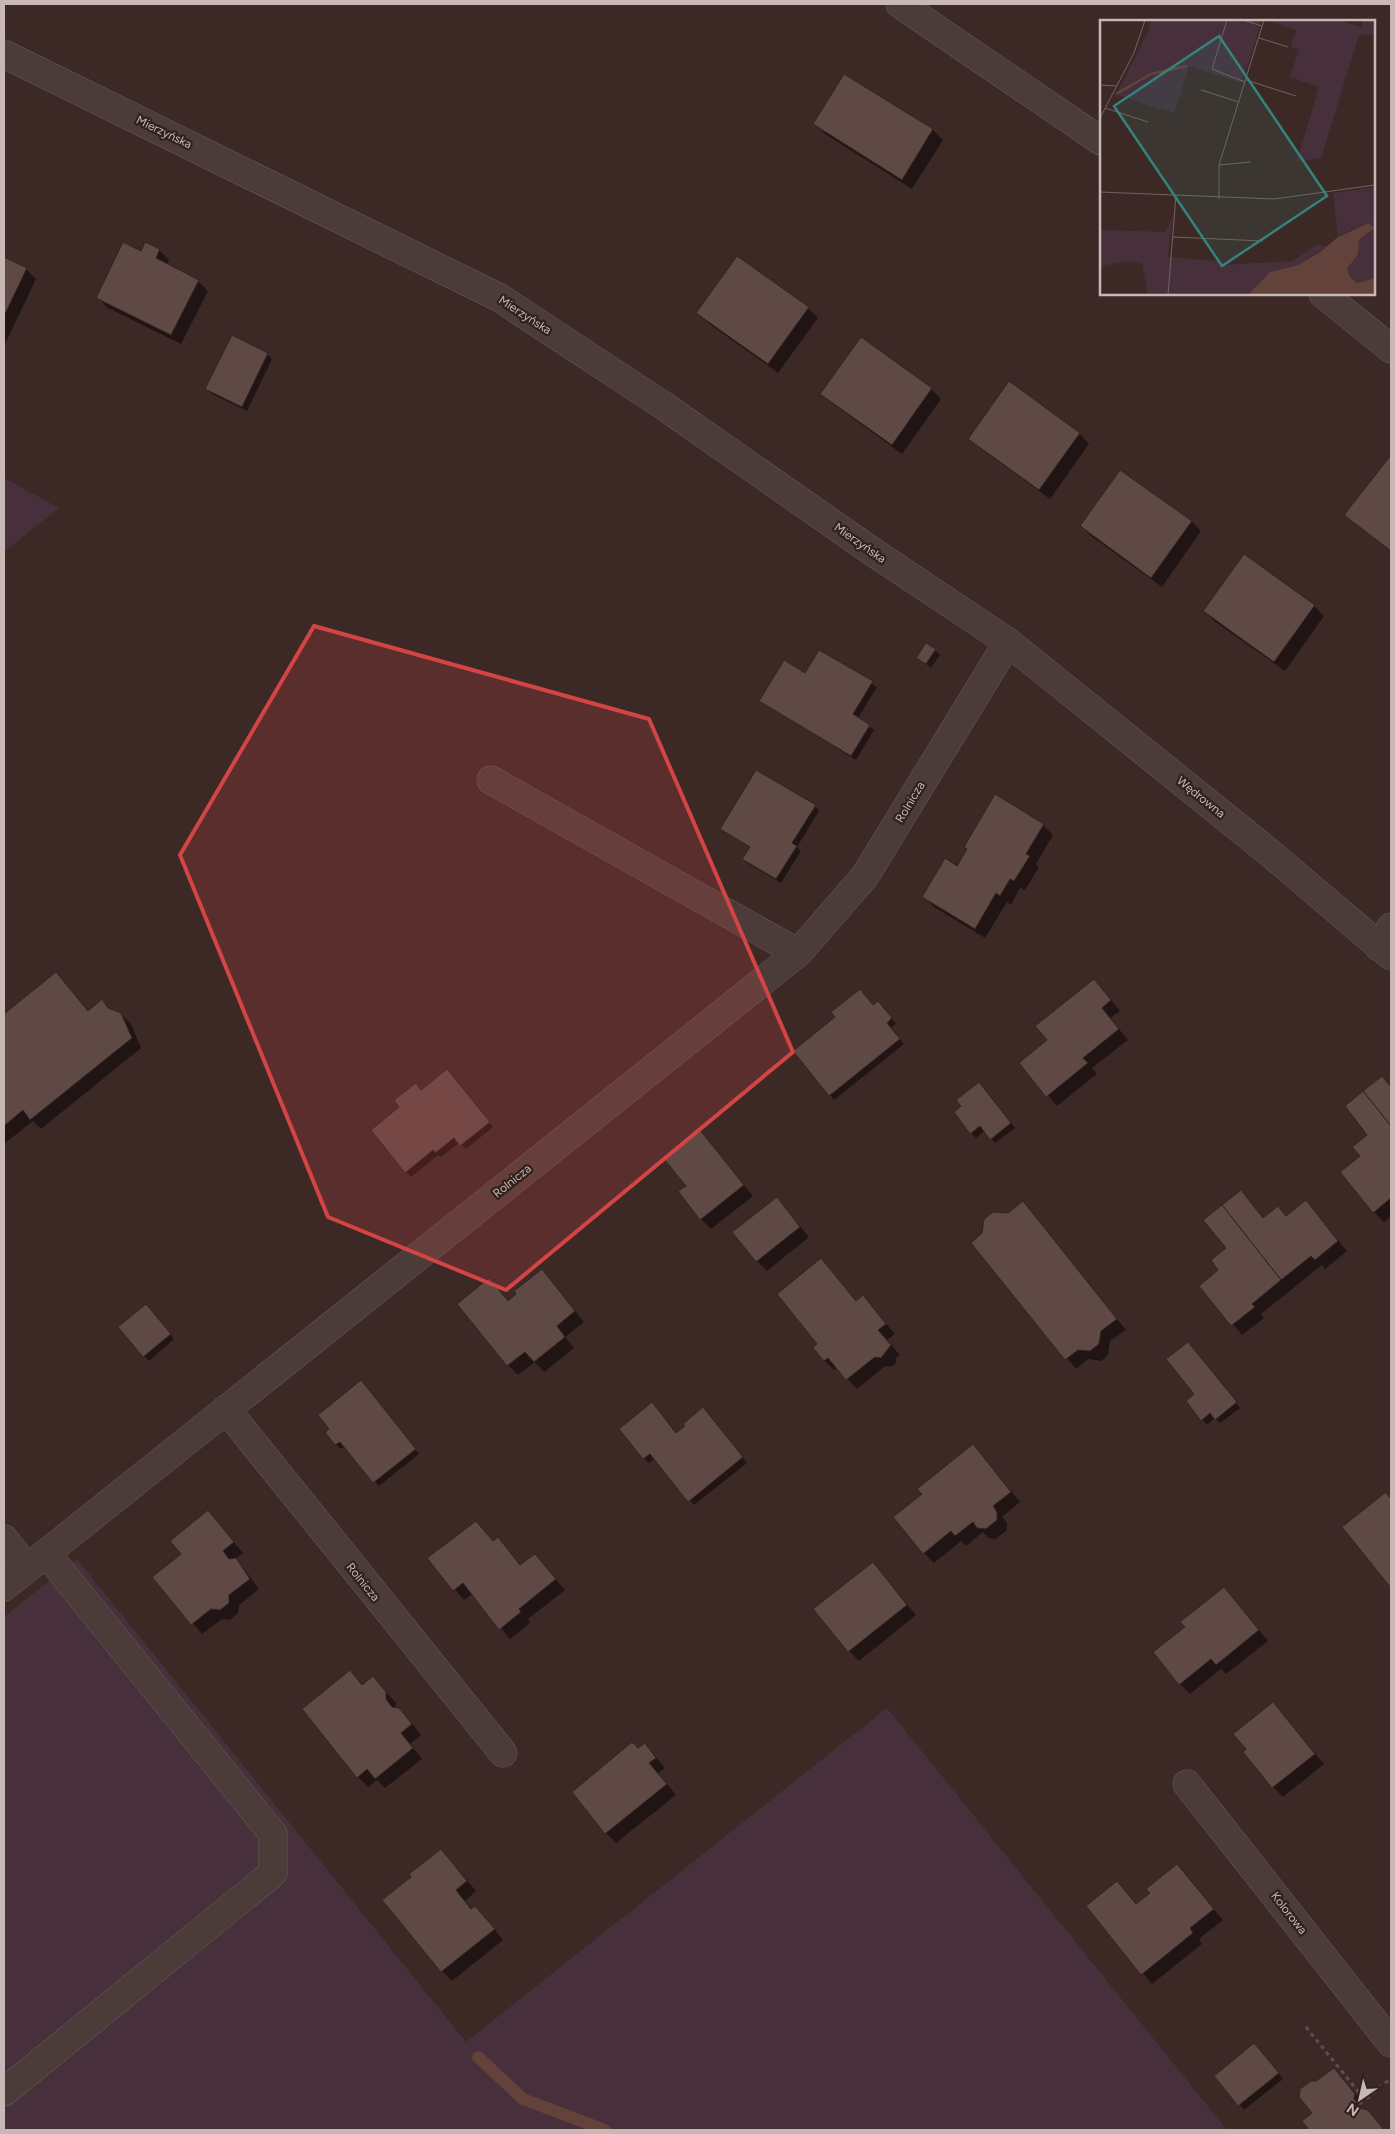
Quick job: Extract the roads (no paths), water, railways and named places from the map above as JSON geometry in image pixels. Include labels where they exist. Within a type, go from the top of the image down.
[{"type":"street","points":[[900,4],[1100,140]]},
{"type":"street","name":"Mierzyńska","points":[[4,54],[500,298],[664,406],[870,550],[1008,642]]},
{"type":"street","points":[[1324,295],[1391,349]]},
{"type":"street","name":"Wędrowna","points":[[1008,642],[1270,853],[1387,944]]},
{"type":"street","name":"Rolnicza","points":[[4,1587],[798,953],[864,876],[1008,642]]},
{"type":"street","points":[[491,780],[798,953]]},
{"type":"street","name":"Rolnicza","points":[[226,1409],[503,1753]]},
{"type":"street","points":[[4,1539],[37,1561],[272,1834],[274,1872],[4,2092]]},
{"type":"street","name":"Kolorowa","points":[[1187,1784],[1391,2043]]},
{"type":"waterway","points":[[478,2057],[523,2099],[605,2130]]}]
